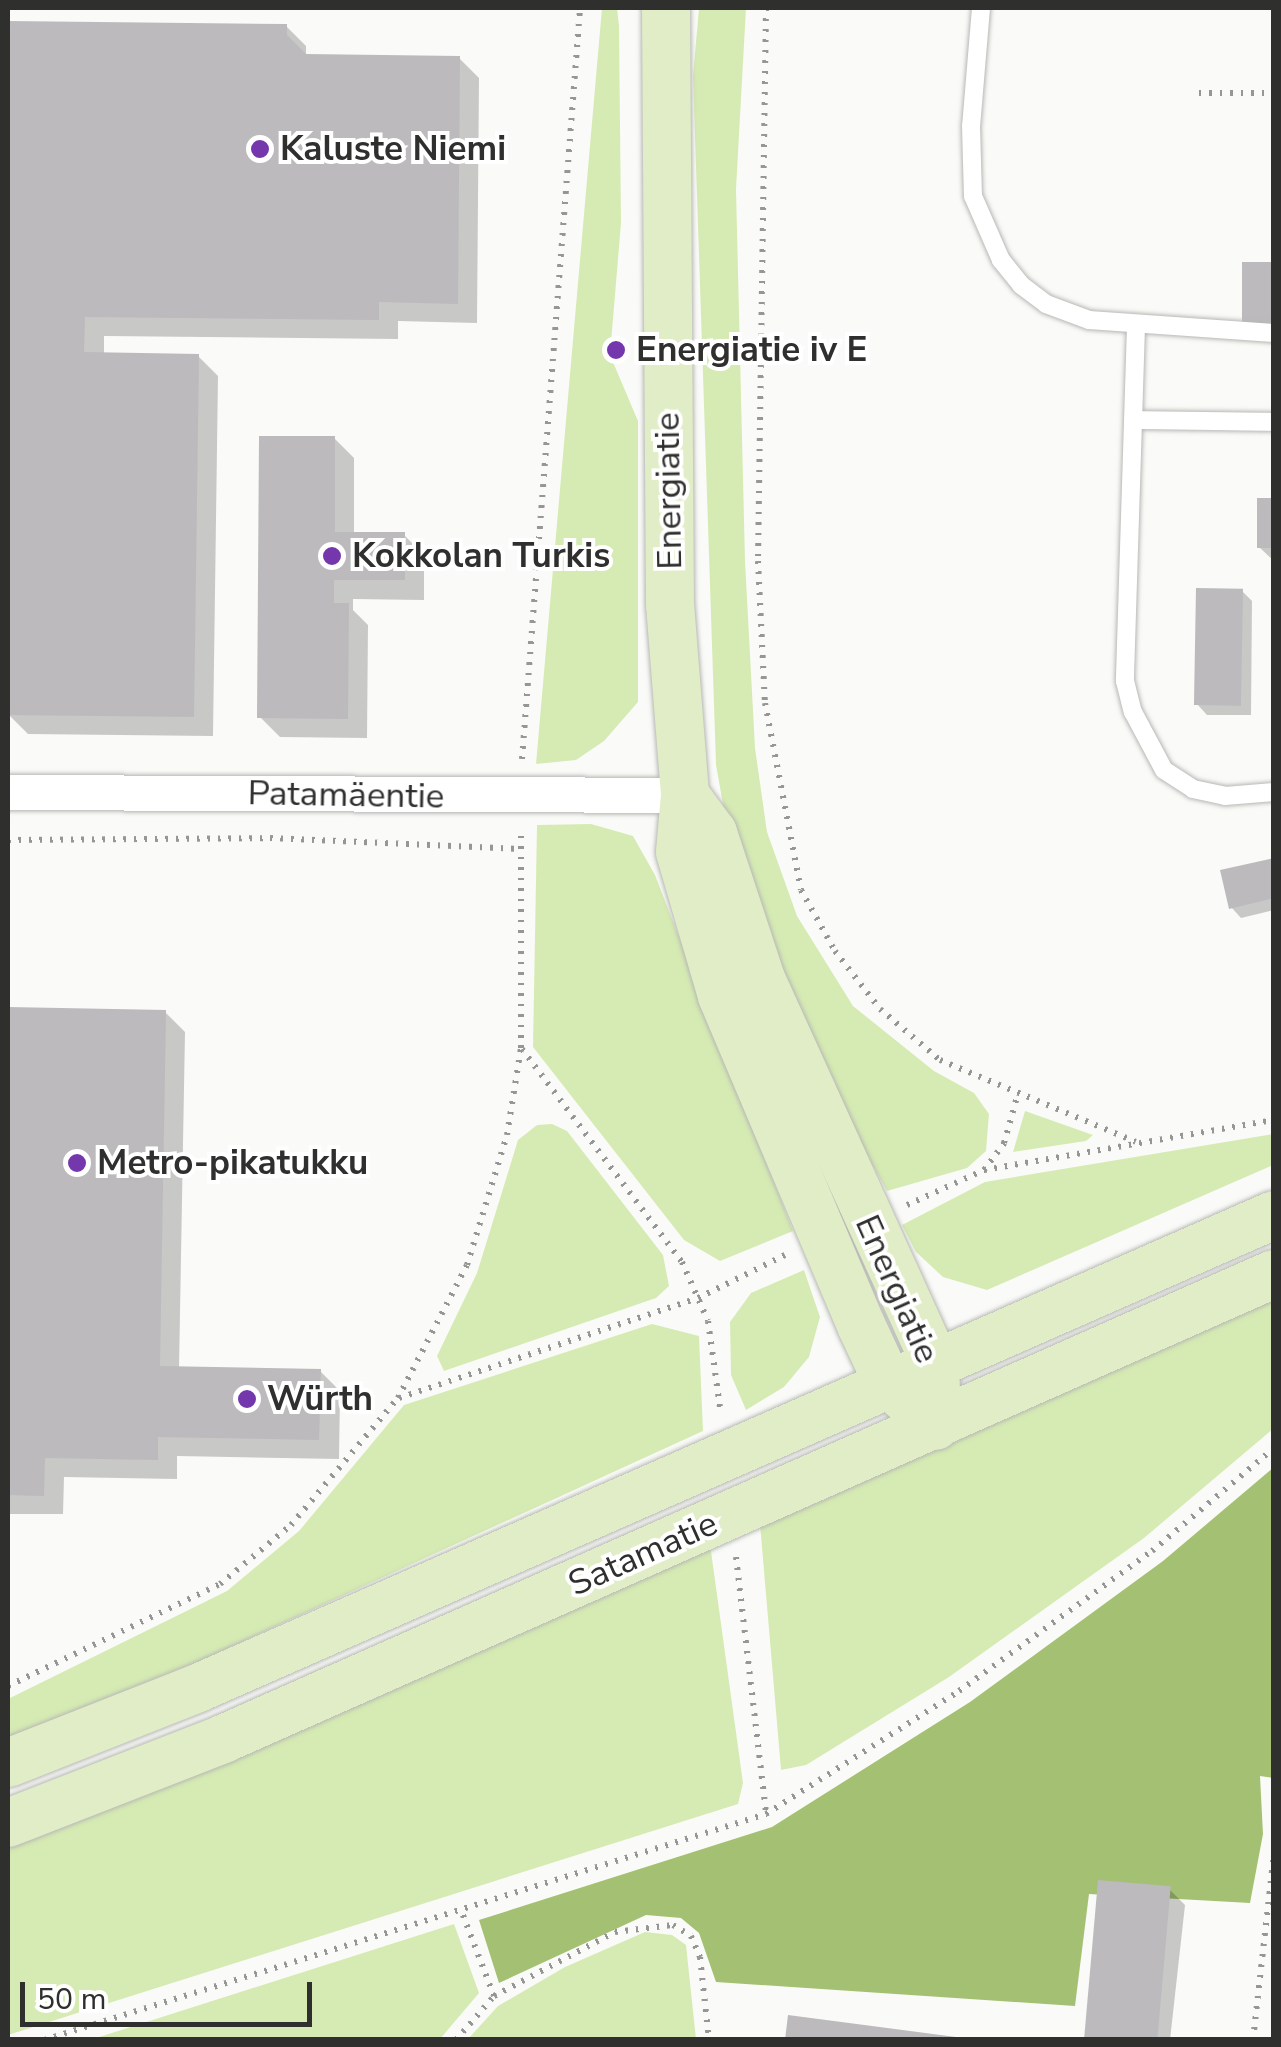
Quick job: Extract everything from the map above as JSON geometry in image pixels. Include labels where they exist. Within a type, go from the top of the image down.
[{"type":"main road","name":"Energiatie","points":[[666,8],[670,604],[685,795],[680,852],[722,996],[888,1383],[936,1426]]},
{"type":"main road","name":"Energiatie","points":[[685,795],[713,833],[761,979],[936,1362],[936,1426]]},
{"type":"main road","name":"Satamatie","points":[[8,1763],[198,1688],[1274,1215]]},
{"type":"main road","name":"Satamatie","points":[[8,1823],[223,1739],[1274,1274]]},
{"type":"street","name":"Patamäentie","points":[[8,792],[519,798],[685,795]]},
{"type":"lane","points":[[981,8],[970,174],[1002,260],[1046,304],[1089,320],[1274,333]]},
{"type":"lane","points":[[1136,326],[1125,681],[1133,712],[1164,770],[1193,789],[1226,796],[1274,792]]},
{"type":"lane","points":[[1133,420],[1274,422]]},
{"type":"path","points":[[8,1686],[147,1625],[220,1584],[291,1526],[398,1398],[467,1265],[490,1202],[521,1048],[519,798],[580,8]]},
{"type":"path","points":[[766,8],[758,561],[765,702],[780,804],[802,890],[835,951],[880,1010],[940,1060],[1017,1096],[1136,1142]]},
{"type":"path","points":[[1199,93],[1274,93]]},
{"type":"path","points":[[8,840],[270,838],[521,849]]},
{"type":"path","points":[[521,1048],[682,1262],[715,1354],[720,1408]]},
{"type":"path","points":[[984,1170],[1004,1143],[1017,1096]]},
{"type":"path","points":[[901,1207],[984,1170],[1274,1120]]},
{"type":"path","points":[[398,1398],[698,1298],[785,1255]]},
{"type":"path","points":[[44,2040],[766,1814],[958,1691],[1152,1552],[1274,1448]]},
{"type":"path","points":[[736,1550],[766,1814]]},
{"type":"path","points":[[1274,1713],[1274,1808]]},
{"type":"path","points":[[1253,2040],[1274,1853]]},
{"type":"path","points":[[461,1910],[494,1996]]},
{"type":"path","points":[[456,2040],[494,1996],[615,1932],[673,1925],[691,1936],[700,1957],[709,2040]]},
{"type":"green space","points":[[602,8],[617,8],[619,26],[621,223],[610,355],[638,421],[638,702],[604,741],[576,760],[536,764]]},
{"type":"green space","points":[[699,8],[746,8],[736,189],[745,561],[755,748],[767,832],[797,916],[853,1006],[934,1071],[974,1093],[989,1114],[986,1151],[967,1168],[887,1191],[836,1100],[730,843],[716,765],[693,76]]},
{"type":"green space","points":[[591,824],[633,836],[655,875],[793,1231],[720,1261],[684,1240],[533,1047],[537,825]]},
{"type":"green space","points":[[1025,1111],[1093,1135],[1086,1141],[1013,1152]]},
{"type":"green space","points":[[552,1124],[567,1131],[663,1255],[669,1286],[656,1298],[444,1371],[437,1356],[477,1273],[518,1140],[537,1125]]},
{"type":"green space","points":[[1273,1134],[1273,1165],[987,1290],[943,1277],[916,1252],[902,1225],[985,1182]]},
{"type":"green space","points":[[804,1270],[820,1317],[809,1357],[784,1387],[746,1410],[731,1375],[730,1322],[751,1293]]},
{"type":"green space","points":[[1273,1297],[1273,1429],[1144,1538],[949,1677],[806,1765],[781,1770],[760,1524]]},
{"type":"green space","points":[[652,1324],[699,1336],[703,1431],[200,1661],[8,1739],[8,1699],[227,1591],[299,1531],[404,1405]]},
{"type":"green space","points":[[1273,1468],[1273,1778],[1260,1776],[1263,1834],[1250,1903],[1089,1894],[1075,2006],[716,1982],[699,1933],[681,1918],[646,1915],[499,1983],[479,1920],[772,1827],[970,1702],[1163,1561]]},
{"type":"green space","points":[[710,1544],[743,1783],[738,1804],[8,2035],[8,1848]]},
{"type":"green space","points":[[454,1924],[479,1993],[440,2039],[93,2039]]},
{"type":"green space","points":[[645,1932],[672,1935],[686,1945],[696,2039],[468,2039],[498,2006],[565,1967]]},
{"type":"building","points":[[8,21],[287,24],[287,35],[306,54],[460,56],[458,304],[379,302],[379,320],[85,317],[84,352],[199,354],[194,717],[8,715]]},
{"type":"building","points":[[1242,262],[1274,262],[1274,325],[1242,325]]},
{"type":"building","name":"Kokkolan Turkis","points":[[259,436],[335,436],[335,532],[405,532],[405,580],[334,580],[334,603],[349,603],[348,719],[257,718]]},
{"type":"building","points":[[1257,498],[1274,498],[1274,548],[1257,548]]},
{"type":"building","points":[[1196,588],[1243,589],[1241,706],[1194,705]]},
{"type":"building","points":[[1274,858],[1274,898],[1229,909],[1220,870]]},
{"type":"building","points":[[8,1007],[166,1010],[160,1366],[321,1369],[319,1440],[158,1437],[158,1460],[45,1458],[44,1496],[8,1495]]},
{"type":"building","points":[[1098,1880],[1171,1886],[1157,2040],[1084,2040]]},
{"type":"building","points":[[788,2015],[956,2037],[785,2040]]},
{"type":"place","name":"Kaluste Niemi","points":[[260,149]]},
{"type":"place","name":"Energiatie iv E","points":[[616,350]]},
{"type":"place","name":"Kokkolan Turkis","points":[[332,556]]},
{"type":"place","name":"Metro-pikatukku","points":[[77,1163]]},
{"type":"place","name":"Würth","points":[[247,1399]]}]
